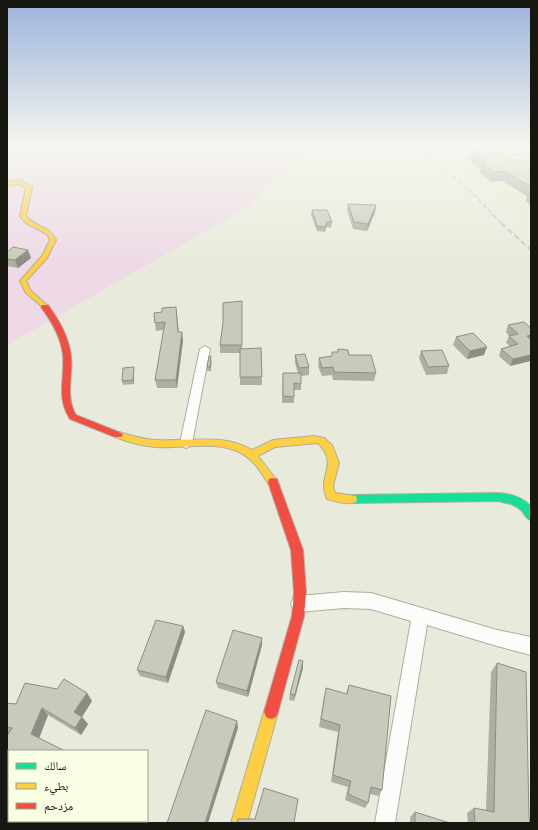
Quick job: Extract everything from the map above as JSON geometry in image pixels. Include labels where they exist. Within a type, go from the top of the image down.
[{"type":"street","points":[[24,184],[30,187],[23,209],[23,216],[28,222],[50,233],[53,240],[45,257],[23,280],[24,287],[44,305],[50,313],[66,349],[69,368],[66,395],[66,406],[68,413],[73,417],[129,439],[155,444],[222,444],[244,450],[258,461],[275,484],[297,550],[300,592],[298,616],[239,823]]},
{"type":"street","points":[[186,443],[205,349]]},
{"type":"street","points":[[251,455],[273,444],[314,439],[321,440],[329,448],[334,463],[328,486],[331,496],[339,499],[498,497],[515,499],[523,503],[531,516]]},
{"type":"street","points":[[299,604],[344,600],[371,601],[497,638],[531,646]]},
{"type":"street","points":[[385,823],[420,615]]},
{"type":"shaded area","points":[[7,184],[272,184],[248,207],[7,345]]},
{"type":"shaded area","points":[[479,184],[531,184],[531,220],[511,209],[499,196]]},
{"type":"building","points":[[348,204],[376,205],[368,224],[354,222]]},
{"type":"building","points":[[312,210],[327,210],[332,222],[327,222],[325,227],[317,226]]},
{"type":"building","points":[[13,247],[28,250],[15,260],[7,259],[7,252]]},
{"type":"building","points":[[242,301],[242,345],[220,345],[223,323],[223,303]]},
{"type":"building","points":[[176,307],[178,332],[182,332],[176,380],[155,380],[165,322],[155,323],[154,313],[162,312],[162,308]]},
{"type":"building","points":[[524,322],[531,328],[531,335],[527,336],[531,340],[531,355],[513,359],[501,349],[518,344],[509,336],[518,334],[508,325]]},
{"type":"building","points":[[473,333],[487,347],[470,351],[456,337]]},
{"type":"building","points":[[261,348],[262,377],[240,377],[240,349]]},
{"type":"building","points":[[338,349],[348,350],[349,355],[371,355],[376,373],[334,372],[333,367],[322,368],[319,358],[332,356],[332,352],[338,352]]},
{"type":"building","points":[[442,350],[449,366],[428,367],[421,351]]},
{"type":"building","points":[[305,354],[309,367],[299,368],[295,355]]},
{"type":"building","points":[[209,356],[211,356],[210,367],[207,367]]},
{"type":"building","points":[[134,367],[133,380],[122,381],[123,368]]},
{"type":"building","points":[[283,373],[301,373],[301,384],[294,383],[294,397],[283,396]]},
{"type":"building","points":[[156,620],[183,626],[166,677],[137,670]]},
{"type":"building","points":[[233,630],[262,638],[247,691],[216,682]]},
{"type":"building","points":[[299,660],[303,661],[295,695],[290,694]]},
{"type":"building","points":[[497,663],[526,672],[530,823],[475,823],[474,808],[494,812]]},
{"type":"building","points":[[64,679],[87,693],[74,712],[82,717],[75,728],[42,708],[31,734],[63,750],[7,751],[7,736],[12,728],[7,727],[7,703],[16,704],[25,683],[57,689]]},
{"type":"building","points":[[349,685],[391,696],[382,790],[371,787],[368,803],[348,794],[351,781],[333,775],[340,725],[321,719],[326,688],[347,694]]},
{"type":"building","points":[[206,710],[237,721],[205,823],[167,823]]},
{"type":"building","points":[[8,754],[8,790],[7,789]]},
{"type":"building","points":[[264,788],[298,799],[294,823],[237,823],[238,819],[255,819]]},
{"type":"building","points":[[415,812],[450,823],[415,823]]},
{"type":"railway","points":[[462,184],[501,223]]},
{"type":"railway","points":[[501,223],[531,250]]},
{"type":"traffic: fast","points":[[352,499],[498,497],[518,502],[525,507],[531,516]]},
{"type":"traffic: slow","points":[[22,184],[29,187],[23,216],[28,222],[50,233],[53,240],[45,257],[23,281],[28,292],[45,307]]},
{"type":"traffic: slow","points":[[118,435],[137,441],[157,444],[202,443],[236,447],[253,457],[273,482]]},
{"type":"traffic: slow","points":[[251,455],[273,444],[314,439],[321,440],[329,448],[334,463],[328,486],[331,496],[339,499],[352,499]]},
{"type":"traffic: slow","points":[[239,823],[271,712]]},
{"type":"traffic: jam","points":[[45,307],[53,318],[65,344],[67,357],[65,396],[69,410],[73,417],[118,435]]},
{"type":"traffic: jam","points":[[271,712],[298,616],[300,592],[297,550],[273,482]]}]
